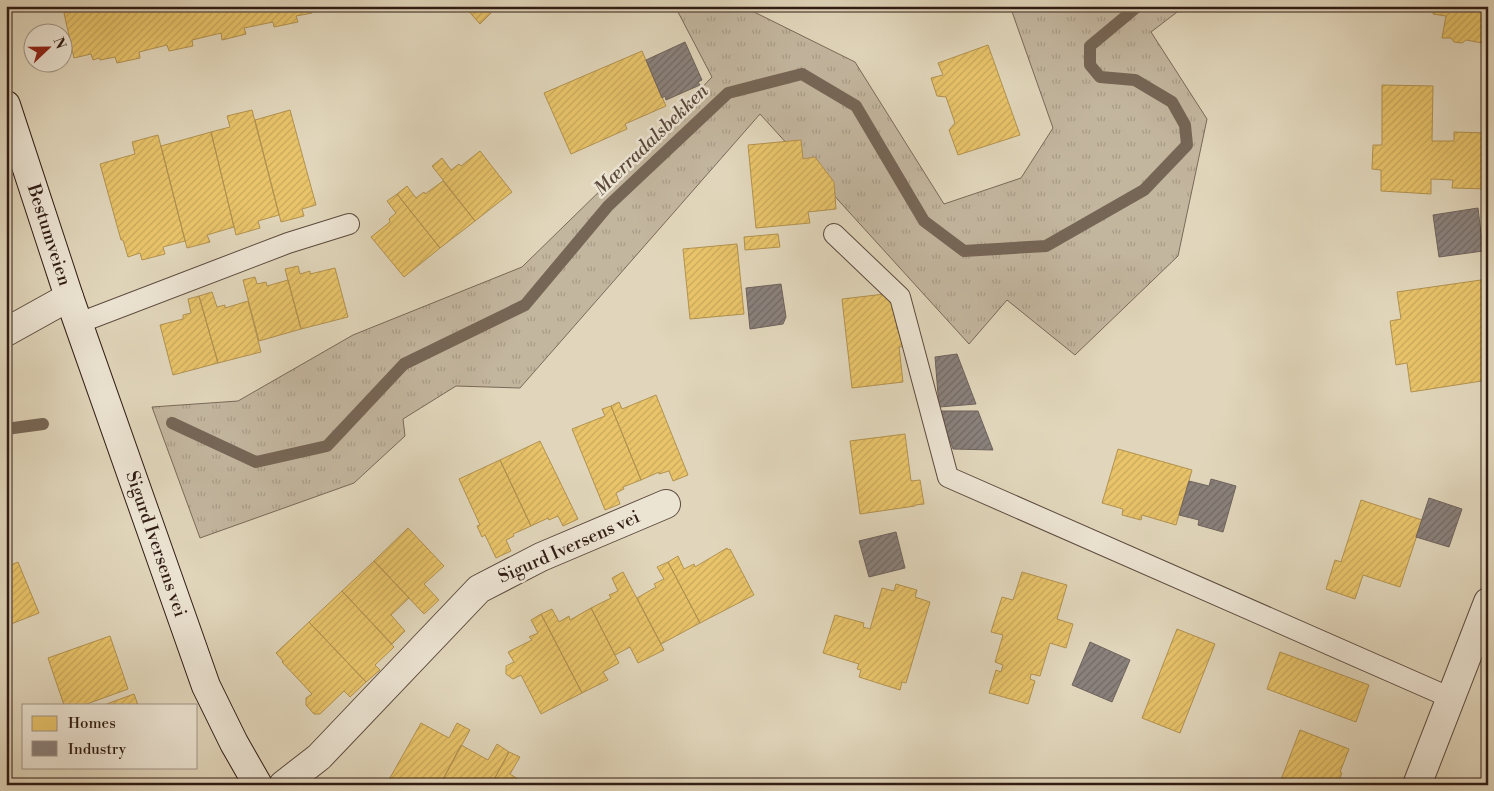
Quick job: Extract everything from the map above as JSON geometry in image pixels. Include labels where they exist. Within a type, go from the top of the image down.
[{"type":"street","name":"Bestumveien","points":[[6,105],[69,297],[6,332]]},
{"type":"street","name":"Sigurd Iversens vei","points":[[69,297],[206,686],[234,744],[258,785]]},
{"type":"street","name":"Sigurd Iversens vei","points":[[283,785],[319,757],[479,589],[541,557],[666,504]]},
{"type":"street","points":[[1418,785],[1488,602]]},
{"type":"lane","points":[[79,323],[288,243],[349,224]]},
{"type":"lane","points":[[834,234],[900,297],[948,477],[1451,698]]},
{"type":"green space","points":[[698,6],[742,6],[855,62],[944,204],[1021,178],[1053,128],[1010,6],[1185,6],[1151,32],[1207,119],[1178,256],[1075,355],[1007,300],[969,344],[760,114],[520,388],[456,386],[403,419],[405,436],[354,483],[200,538],[152,407],[238,401],[353,335],[522,267],[654,138],[712,77],[678,12]]},
{"type":"building: Homes","points":[[88,6],[310,6],[312,13],[296,16],[298,22],[274,27],[273,22],[244,28],[246,34],[222,40],[221,33],[192,40],[193,46],[169,51],[167,45],[139,52],[140,58],[117,63],[115,57],[93,60],[91,54],[74,58],[72,22],[66,22],[64,13]]},
{"type":"building: Homes","points":[[466,6],[498,6],[480,24]]},
{"type":"building: Homes","points":[[1435,6],[1488,6],[1488,44],[1466,40],[1462,43],[1454,42],[1451,38],[1442,38],[1446,16],[1433,14]]},
{"type":"building: Homes","points":[[988,45],[1020,135],[958,155],[949,130],[955,123],[946,97],[937,96],[931,78],[943,75],[938,63]]},
{"type":"building: Homes","points":[[642,51],[666,106],[625,124],[627,129],[571,154],[544,93]]},
{"type":"building: Homes","points":[[1382,85],[1433,86],[1432,141],[1454,141],[1454,132],[1488,133],[1488,189],[1452,188],[1453,180],[1431,179],[1431,194],[1381,191],[1381,170],[1372,169],[1373,145],[1382,145]]},
{"type":"building: Homes","points":[[252,110],[279,215],[258,221],[260,228],[236,235],[211,132],[230,127],[227,116]]},
{"type":"building: Homes","points":[[290,110],[316,205],[302,209],[304,216],[281,222],[255,120]]},
{"type":"building: Homes","points":[[211,132],[234,227],[207,235],[210,242],[187,248],[161,146]]},
{"type":"building: Homes","points":[[158,135],[185,241],[163,247],[165,254],[142,260],[140,253],[128,257],[123,240],[121,240],[100,164],[135,154],[132,142]]},
{"type":"building: Homes","points":[[801,140],[803,159],[815,157],[834,182],[836,209],[808,212],[810,223],[756,228],[748,145]]},
{"type":"building: Homes","points":[[480,151],[512,192],[475,221],[432,166],[442,158],[451,170],[459,164],[461,166]]},
{"type":"building: Homes","points":[[443,181],[475,221],[440,248],[397,194],[407,186],[416,198]]},
{"type":"building: Homes","points":[[397,194],[440,248],[404,277],[371,237],[390,222],[389,219],[396,213],[387,201]]},
{"type":"building: Homes","points":[[778,234],[780,247],[745,250],[744,237]]},
{"type":"building: Homes","points":[[737,244],[744,314],[690,319],[683,249]]},
{"type":"building: Homes","points":[[298,266],[300,274],[310,271],[310,274],[335,268],[348,317],[301,329],[285,269]]},
{"type":"building: Homes","points":[[255,277],[257,284],[266,282],[267,286],[288,280],[301,329],[259,341],[243,280]]},
{"type":"building: Homes","points":[[1488,279],[1488,380],[1411,392],[1407,363],[1396,365],[1390,321],[1401,319],[1397,292]]},
{"type":"building: Homes","points":[[212,292],[217,307],[225,305],[225,308],[248,301],[261,352],[218,363],[199,296]]},
{"type":"building: Homes","points":[[893,293],[897,329],[904,328],[906,346],[899,347],[903,382],[852,388],[842,299]]},
{"type":"building: Homes","points":[[199,296],[218,363],[173,375],[160,325],[183,319],[183,315],[191,313],[188,299]]},
{"type":"building: Homes","points":[[656,395],[688,475],[673,481],[669,471],[659,474],[659,472],[641,480],[611,406],[619,402],[622,409]]},
{"type":"building: Homes","points":[[611,406],[641,480],[623,487],[624,489],[616,493],[620,504],[605,510],[572,429],[605,416],[602,409]]},
{"type":"building: Homes","points":[[905,434],[911,481],[920,480],[924,504],[860,514],[850,441]]},
{"type":"building: Homes","points":[[540,441],[578,519],[563,526],[558,516],[549,520],[548,518],[531,526],[500,460]]},
{"type":"building: Homes","points":[[1118,449],[1192,470],[1176,525],[1142,515],[1141,520],[1122,515],[1123,509],[1102,503]]},
{"type":"building: Homes","points":[[500,460],[531,526],[513,534],[514,536],[506,540],[511,551],[496,558],[485,535],[482,537],[477,526],[480,525],[459,479]]},
{"type":"building: Homes","points":[[1361,500],[1422,520],[1400,587],[1363,575],[1355,599],[1326,589],[1335,560],[1341,562]]},
{"type":"building: Homes","points":[[408,528],[444,566],[424,584],[439,600],[424,614],[374,561]]},
{"type":"building: Homes","points":[[727,548],[728,550],[730,549],[754,595],[700,623],[668,562],[678,556],[684,569],[694,564],[695,567]]},
{"type":"building: Homes","points":[[374,561],[409,598],[391,615],[405,631],[392,644],[342,591]]},
{"type":"building: Homes","points":[[18,562],[39,613],[6,626],[6,567]]},
{"type":"building: Homes","points":[[668,562],[700,623],[661,644],[637,598],[656,587],[654,584],[664,579],[657,567]]},
{"type":"building: Homes","points":[[623,572],[664,650],[638,663],[630,647],[615,655],[591,608],[611,598],[609,595],[618,591],[612,578]]},
{"type":"building: Homes","points":[[1022,572],[1067,585],[1057,619],[1073,624],[1066,648],[1050,643],[1040,676],[1031,674],[1030,679],[1035,681],[1028,704],[989,693],[996,670],[1001,672],[1003,665],[995,662],[1003,635],[991,632],[1002,597],[1013,600]]},
{"type":"building: Homes","points":[[896,584],[917,590],[915,597],[930,602],[906,683],[902,682],[900,690],[859,677],[861,670],[857,669],[859,664],[823,653],[835,615],[864,623],[863,627],[870,629],[882,588],[894,591]]},
{"type":"building: Homes","points":[[342,591],[394,647],[375,665],[380,670],[366,682],[309,622]]},
{"type":"building: Homes","points":[[591,608],[619,663],[603,672],[608,680],[582,693],[541,614],[552,609],[559,622],[569,616],[570,620]]},
{"type":"building: Homes","points":[[541,614],[582,693],[541,714],[521,675],[513,679],[506,674],[506,666],[514,662],[508,652],[532,640],[529,637],[538,633],[531,620]]},
{"type":"building: Homes","points":[[309,622],[366,682],[350,697],[344,691],[320,714],[314,714],[306,705],[306,698],[312,694],[276,653]]},
{"type":"building: Homes","points":[[1177,629],[1215,644],[1180,733],[1142,718]]},
{"type":"building: Homes","points":[[110,636],[128,689],[87,704],[64,704],[48,658]]},
{"type":"building: Homes","points":[[1280,652],[1369,685],[1356,722],[1267,689]]},
{"type":"building: Homes","points":[[134,694],[138,704],[107,704]]},
{"type":"building: Homes","points":[[421,723],[449,738],[457,723],[470,730],[440,785],[386,785]]},
{"type":"building: Homes","points":[[1300,730],[1349,749],[1337,785],[1279,785]]},
{"type":"building: Homes","points":[[497,744],[509,752],[491,785],[440,785],[461,745],[488,760]]},
{"type":"building: Homes","points":[[509,752],[520,757],[510,774],[518,779],[515,785],[491,785]]},
{"type":"building: Industry","points":[[685,42],[702,80],[698,82],[700,85],[666,100],[665,96],[662,98],[646,60]]},
{"type":"building: Industry","points":[[1478,208],[1483,251],[1439,257],[1433,215]]},
{"type":"building: Industry","points":[[781,284],[786,317],[783,324],[750,329],[746,288]]},
{"type":"building: Industry","points":[[957,354],[976,404],[939,407],[935,357]]},
{"type":"building: Industry","points":[[939,411],[978,411],[993,450],[953,449]]},
{"type":"building: Industry","points":[[1211,479],[1236,486],[1223,532],[1198,525],[1199,520],[1179,515],[1189,481],[1209,486]]},
{"type":"building: Industry","points":[[1429,498],[1462,509],[1449,547],[1416,537]]},
{"type":"building: Industry","points":[[896,532],[905,568],[869,577],[859,541]]},
{"type":"building: Industry","points":[[1090,642],[1130,660],[1112,702],[1072,685]]},
{"type":"waterway","name":"Mærradalsbekken","points":[[172,423],[256,462],[327,446],[404,364],[525,305],[608,206],[728,93],[802,74],[856,106],[924,221],[964,251],[1046,246],[1144,190],[1187,145],[1185,125],[1172,102],[1135,80],[1100,77],[1090,65],[1090,46],[1138,6]]},
{"type":"waterway","name":"Mærradalsbekken","points":[[6,429],[43,424]]}]
